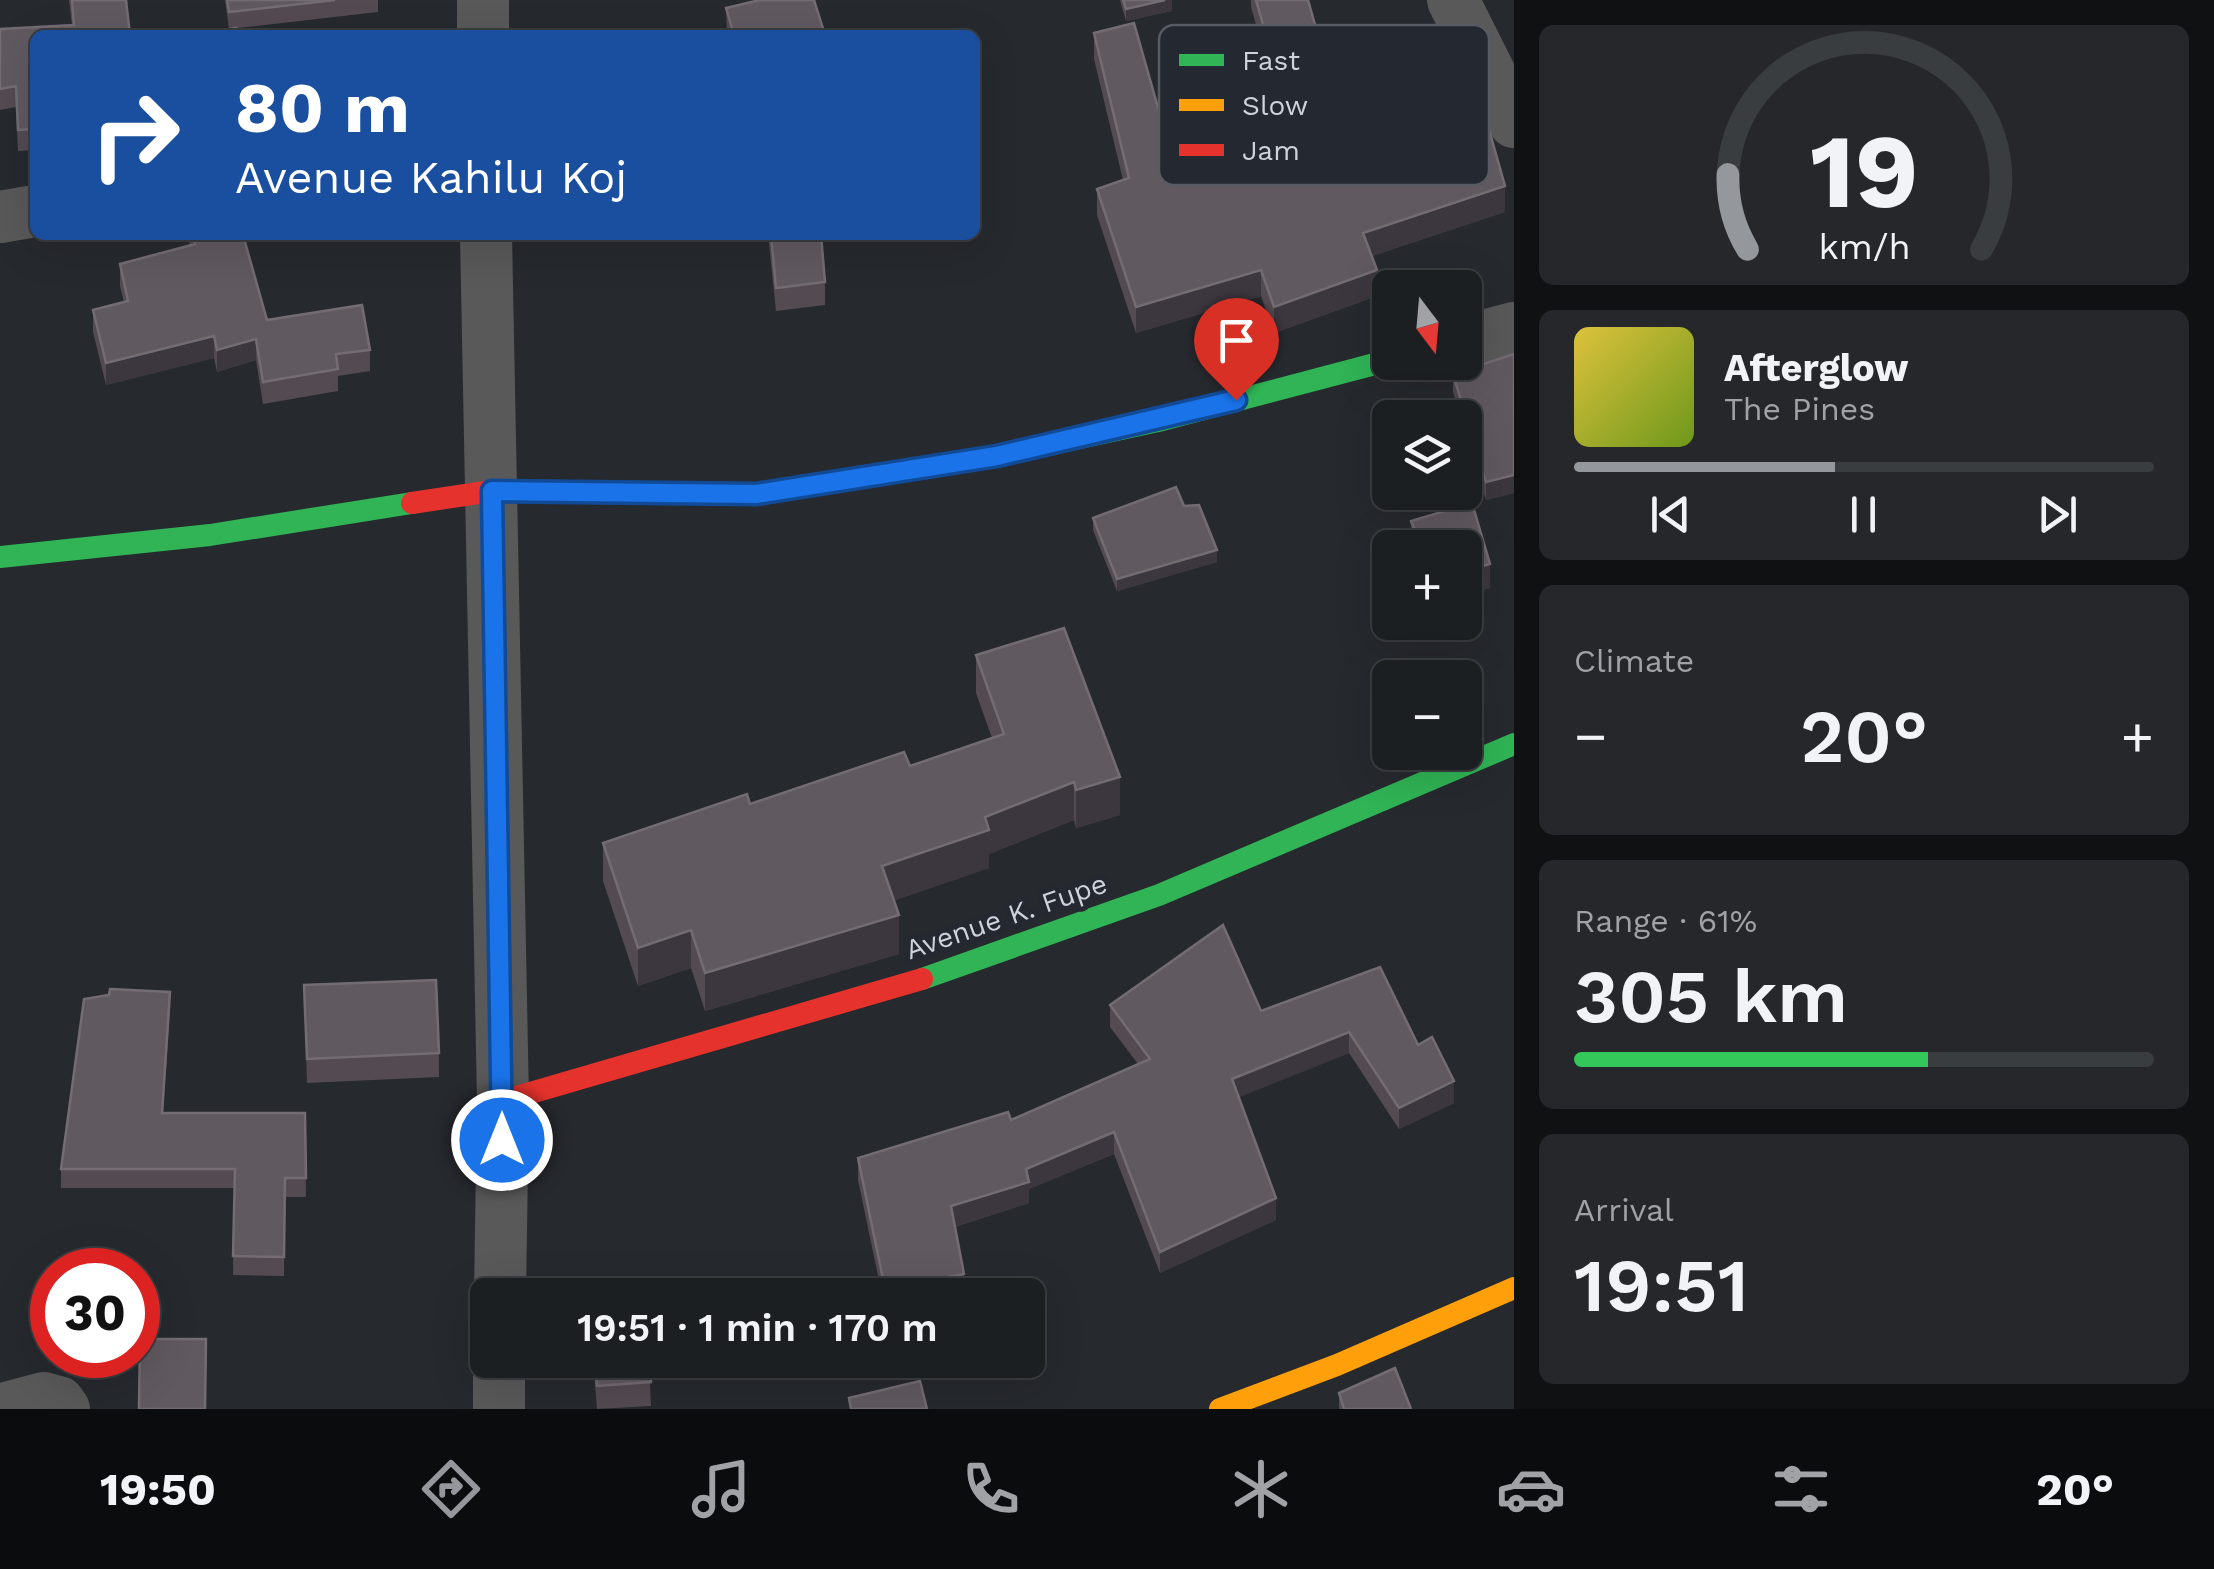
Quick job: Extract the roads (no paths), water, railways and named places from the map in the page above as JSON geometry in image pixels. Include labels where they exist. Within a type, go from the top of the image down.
[{"type":"street","points":[[484,0],[484,30]]},
{"type":"street","points":[[1453,0],[1466,25]]},
{"type":"street","points":[[1489,72],[1514,122]]},
{"type":"street","points":[[0,217],[30,211]]},
{"type":"street","points":[[486,240],[503,1101],[500,1278]]},
{"type":"street","points":[[1482,336],[1514,328]]},
{"type":"street","points":[[0,557],[210,535],[492,491],[756,494],[997,456],[1158,420],[1372,365]]},
{"type":"street","name":"Avenue K. Fupe","points":[[503,1101],[768,1026],[1038,940],[1234,864],[1514,744]]},
{"type":"street","points":[[1220,1409],[1514,1288]]},
{"type":"street","points":[[499,1409],[500,1378]]},
{"type":"street","points":[[2,1409],[44,1398],[58,1402],[64,1409]]}]
